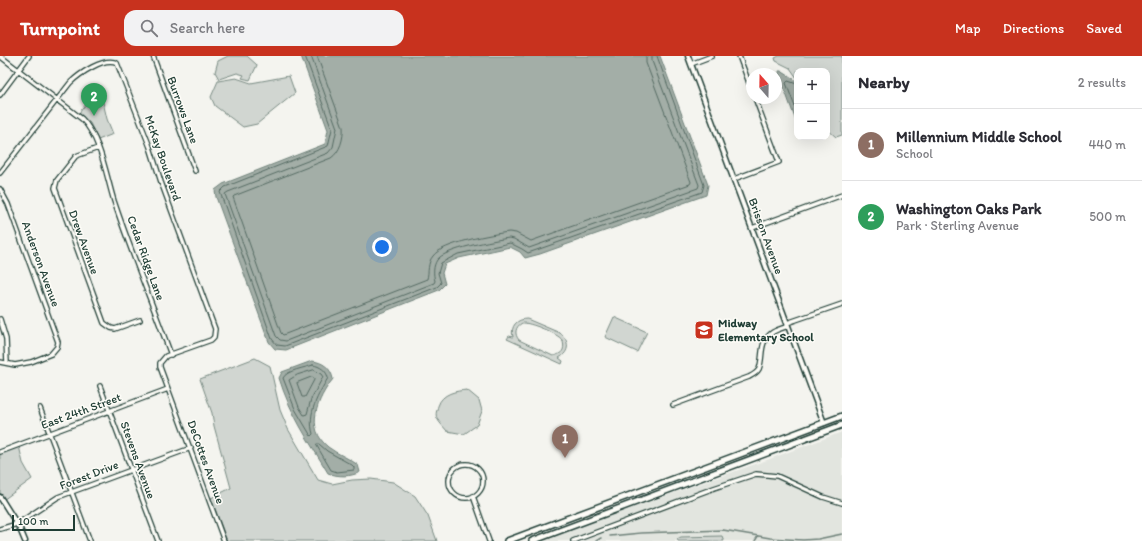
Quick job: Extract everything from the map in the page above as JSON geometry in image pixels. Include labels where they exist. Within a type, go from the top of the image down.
[{"type":"main road","points":[[507,541],[842,416]]},
{"type":"main road","points":[[532,541],[842,425]]},
{"type":"street","name":"Cedar Ridge Lane","points":[[0,56],[58,100],[87,125],[98,148],[114,201],[171,355]]},
{"type":"street","points":[[0,95],[29,56]]},
{"type":"street","name":"Burrows Lane","points":[[153,56],[194,171]]},
{"type":"street","name":"Brisson Avenue","points":[[688,56],[824,423]]},
{"type":"street","points":[[690,64],[712,56]]},
{"type":"street","points":[[739,56],[746,75]]},
{"type":"street","name":"McKay Boulevard","points":[[0,173],[70,83],[100,62],[111,60],[115,61],[119,66],[215,329],[214,337],[211,340],[171,355]]},
{"type":"street","points":[[734,179],[779,162],[757,104]]},
{"type":"street","name":"Drew Avenue","points":[[98,148],[76,156],[57,180],[54,188],[104,323],[115,329],[140,320]]},
{"type":"street","name":"Anderson Avenue","points":[[0,190],[8,204],[57,337],[57,347],[50,354],[31,362],[15,365],[7,363]]},
{"type":"street","points":[[752,228],[842,195]]},
{"type":"street","points":[[673,405],[749,377],[756,373],[759,369],[762,347],[773,332],[842,304]]},
{"type":"street","points":[[0,319],[6,339],[7,363],[0,362]]},
{"type":"street","points":[[168,389],[161,371],[160,363],[166,356],[171,355]]},
{"type":"street","name":"Stevens Avenue","points":[[100,386],[158,541]]},
{"type":"street","name":"East 24th Street","points":[[0,452],[168,389]]},
{"type":"street","name":"DeCottes Avenue","points":[[168,389],[224,541]]},
{"type":"street","points":[[40,408],[90,541]]},
{"type":"street","name":"Forest Drive","points":[[0,529],[17,524],[58,497],[191,448]]},
{"type":"street","points":[[467,464],[473,466],[482,475],[483,482],[481,488],[472,496],[465,498],[459,496],[451,487],[451,474],[455,469],[467,464]]},
{"type":"street","points":[[573,541],[688,497],[756,474],[776,476],[823,497],[842,503]]},
{"type":"street","points":[[472,496],[489,541]]},
{"type":"street","points":[[0,497],[17,524],[25,541]]},
{"type":"shaded area","points":[[228,56],[247,56],[257,65],[250,80],[242,78],[244,75],[237,73],[219,79],[215,72],[218,61]]},
{"type":"shaded area","points":[[779,56],[842,56],[842,135],[836,137],[830,132],[830,68],[794,68],[794,74],[790,68],[776,61],[775,58]]},
{"type":"shaded area","points":[[289,76],[295,93],[257,124],[243,127],[215,106],[211,97],[218,81],[236,78],[251,83]]},
{"type":"shaded area","points":[[94,94],[103,102],[107,119],[113,134],[98,140],[90,123],[79,113]]},
{"type":"shaded area","points":[[614,317],[647,332],[637,352],[605,337]]},
{"type":"shaded area","points":[[523,319],[527,319],[560,333],[566,339],[567,350],[563,356],[559,358],[563,361],[562,364],[507,339],[509,336],[513,337],[513,326]],"holes":[[[522,323],[544,329],[560,338],[562,340],[563,350],[559,354],[553,356],[519,340],[516,335],[516,331]]]},
{"type":"shaded area","points":[[255,358],[270,366],[280,410],[288,429],[318,480],[332,484],[352,480],[371,479],[393,482],[415,496],[428,516],[437,541],[227,541],[211,498],[231,488],[214,426],[212,413],[200,379]]},
{"type":"shaded area","points":[[467,390],[479,400],[482,411],[477,425],[464,434],[447,431],[436,416],[438,406],[446,395]]},
{"type":"shaded area","points":[[842,432],[842,541],[538,541],[767,460]]},
{"type":"shaded area","points":[[19,446],[23,463],[32,479],[3,500],[0,495],[0,453]]},
{"type":"shaded area","points":[[722,536],[724,541],[678,541],[677,539],[681,537]]},
{"type":"water","points":[[301,56],[660,56],[708,185],[706,195],[525,258],[520,252],[510,247],[459,258],[445,264],[442,273],[445,284],[439,290],[286,350],[275,349],[269,342],[216,197],[215,190],[223,184],[325,144],[328,130]]},
{"type":"water","points":[[782,72],[794,79],[794,116],[782,83]]},
{"type":"water","points":[[312,361],[326,366],[333,379],[322,395],[318,404],[315,422],[317,431],[321,439],[328,447],[358,465],[360,472],[356,474],[344,476],[328,473],[300,427],[283,391],[279,378],[282,372]]},
{"type":"waterway","points":[[610,536],[641,533],[723,530],[770,538],[803,540],[818,539],[842,534]]},
{"type":"waterway","points":[[755,541],[758,536]]},
{"type":"waterway","points":[[596,541],[601,538]]},
{"type":"place","name":"Washington Oaks Park","points":[[94,116]]},
{"type":"place","name":"Midway Elementary School","points":[[704,330]]},
{"type":"place","name":"Millennium Middle School","points":[[565,458]]}]
